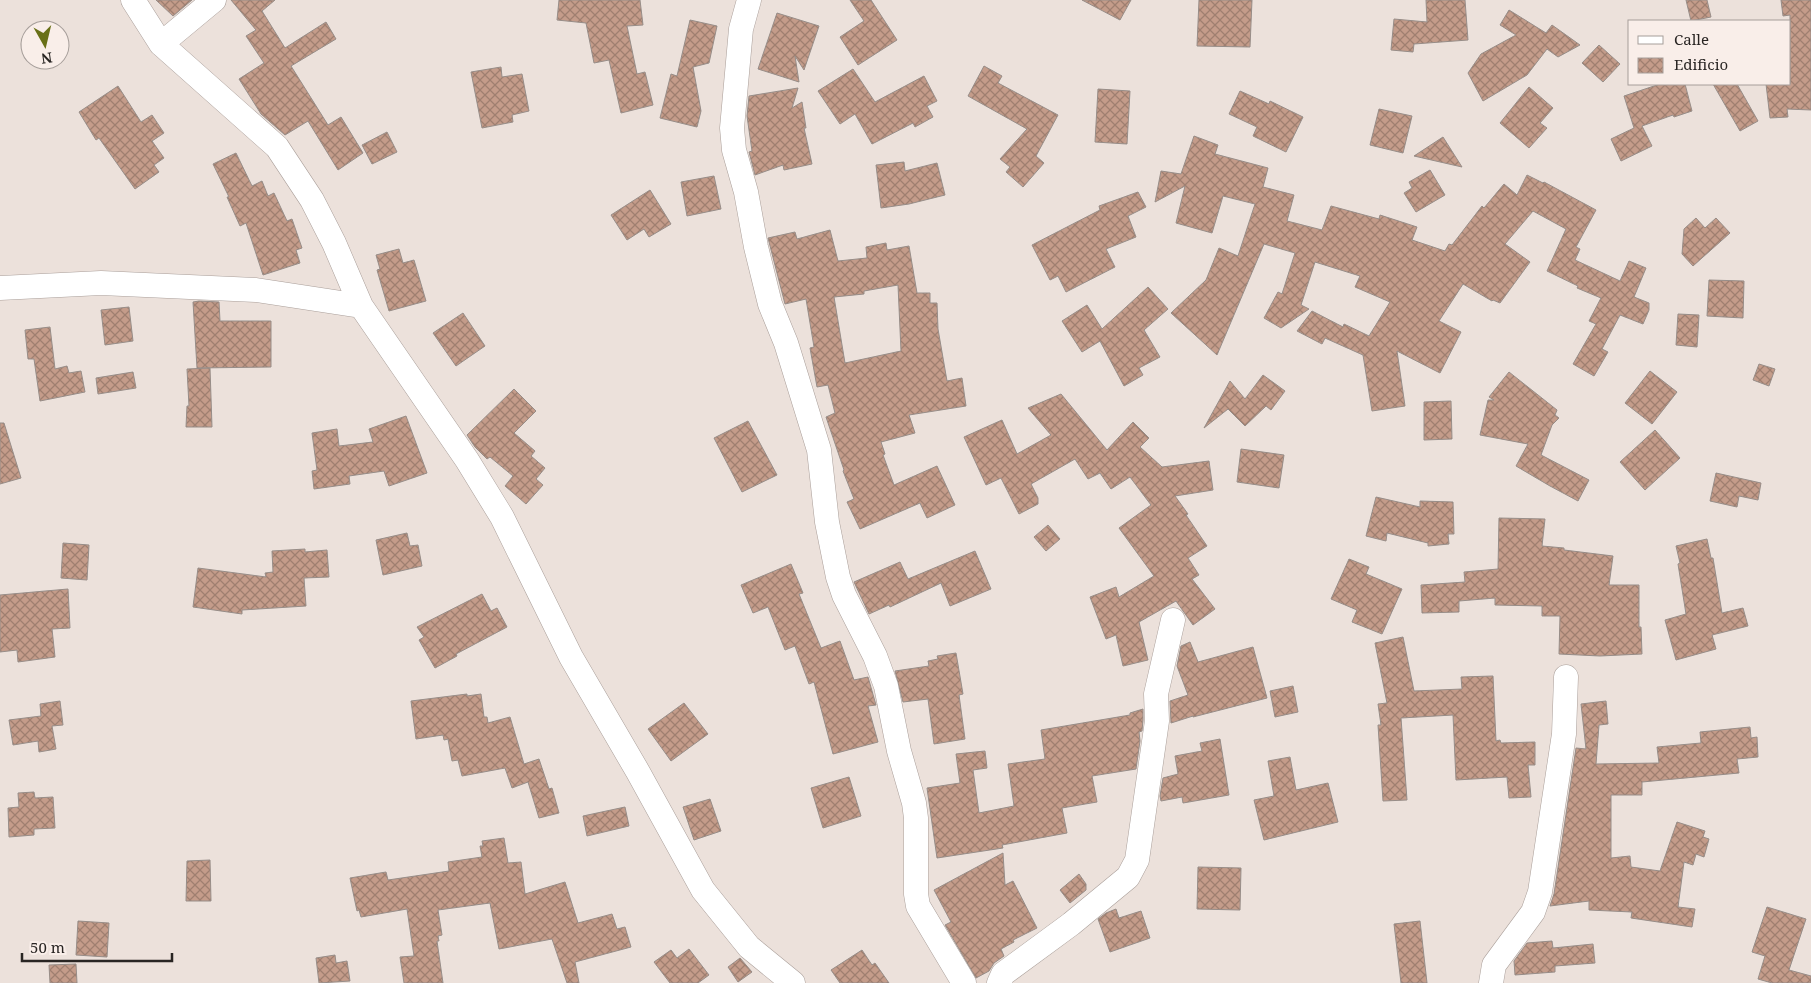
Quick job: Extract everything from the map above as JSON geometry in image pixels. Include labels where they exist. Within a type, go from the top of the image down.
[{"type":"street","points":[[133,0],[161,44],[276,147],[312,200],[334,242],[361,306],[467,460],[502,517],[571,657],[638,772],[703,890],[749,946],[793,983]]},
{"type":"street","points":[[161,44],[214,0]]},
{"type":"street","points":[[749,0],[741,29],[732,128],[734,150],[746,192],[756,246],[770,304],[786,343],[819,450],[827,522],[838,577],[844,595],[875,656],[886,686],[899,751],[914,803],[916,818],[916,894],[918,906],[964,983]]},
{"type":"street","points":[[0,288],[101,283],[237,289],[256,290],[361,306]]},
{"type":"street","points":[[999,983],[1004,974],[1128,878],[1138,860],[1157,721],[1156,694],[1173,620]]},
{"type":"street","points":[[1491,983],[1494,966],[1533,912],[1540,892],[1564,734],[1566,677]]},
{"type":"building","points":[[156,0],[192,0],[173,16]]},
{"type":"building","points":[[231,0],[275,0],[262,11],[285,48],[326,22],[336,39],[291,66],[328,125],[341,117],[363,153],[338,170],[308,121],[285,135],[261,114],[239,79],[264,63],[246,36],[256,30]]},
{"type":"building","points":[[559,0],[640,0],[643,25],[627,26],[637,74],[645,72],[653,105],[621,113],[609,60],[594,63],[586,23],[557,20]]},
{"type":"building","points":[[850,0],[871,0],[897,40],[858,65],[840,37],[864,21]]},
{"type":"building","points":[[1082,0],[1131,0],[1120,20]]},
{"type":"building","points":[[1199,0],[1252,0],[1250,47],[1197,46]]},
{"type":"building","points":[[1426,0],[1465,0],[1468,40],[1414,44],[1413,52],[1391,50],[1394,19],[1427,22]]},
{"type":"building","points":[[1686,0],[1707,0],[1711,17],[1691,20]]},
{"type":"building","points":[[1781,0],[1811,0],[1811,110],[1787,109],[1788,117],[1770,118],[1766,85],[1791,85],[1791,20],[1790,15],[1783,16]]},
{"type":"building","points":[[1509,10],[1546,33],[1552,25],[1580,45],[1558,57],[1547,49],[1527,75],[1483,101],[1468,73],[1481,54],[1516,35],[1500,25]]},
{"type":"building","points":[[777,13],[819,26],[804,70],[795,56],[799,82],[758,69]]},
{"type":"building","points":[[690,20],[717,26],[709,63],[693,67],[701,111],[697,127],[660,118],[671,74],[677,76]]},
{"type":"building","points":[[1599,45],[1620,64],[1603,82],[1582,63]]},
{"type":"building","points":[[984,66],[1002,76],[998,83],[1058,115],[1036,156],[1044,163],[1023,187],[1006,172],[1010,167],[1000,159],[1027,129],[968,96]]},
{"type":"building","points":[[501,67],[502,77],[522,74],[529,111],[512,115],[513,122],[482,128],[471,72]]},
{"type":"building","points":[[853,69],[875,102],[924,76],[937,101],[927,106],[933,117],[915,127],[913,123],[872,144],[855,114],[840,124],[818,91]]},
{"type":"building","points":[[1657,85],[1685,85],[1692,111],[1674,117],[1673,115],[1642,126],[1652,146],[1621,161],[1611,139],[1634,128],[1624,96]]},
{"type":"building","points":[[1714,85],[1738,85],[1758,121],[1740,131]]},
{"type":"building","points":[[118,86],[141,122],[152,115],[164,133],[152,141],[164,158],[154,165],[159,172],[135,189],[99,138],[96,140],[79,112]]},
{"type":"building","points":[[1529,87],[1553,108],[1540,123],[1547,128],[1529,148],[1500,123]]},
{"type":"building","points":[[798,88],[792,108],[802,102],[806,128],[804,128],[812,164],[784,170],[783,165],[755,175],[749,152],[752,151],[747,116],[749,96]]},
{"type":"building","points":[[1098,89],[1130,91],[1127,144],[1095,142]]},
{"type":"building","points":[[1240,91],[1269,104],[1270,101],[1303,117],[1286,152],[1253,136],[1257,127],[1229,114]]},
{"type":"building","points":[[1379,109],[1412,116],[1403,153],[1370,145]]},
{"type":"building","points":[[387,132],[397,152],[372,164],[362,145]]},
{"type":"building","points":[[1194,136],[1218,145],[1215,154],[1268,168],[1263,187],[1294,195],[1287,221],[1322,230],[1331,206],[1379,219],[1380,215],[1417,227],[1412,240],[1445,251],[1449,244],[1452,245],[1482,206],[1484,208],[1504,184],[1517,195],[1527,175],[1596,210],[1576,247],[1580,249],[1575,260],[1620,281],[1629,261],[1646,268],[1634,297],[1649,303],[1649,310],[1643,324],[1620,315],[1602,349],[1608,352],[1594,376],[1573,364],[1596,324],[1589,321],[1601,298],[1577,288],[1578,286],[1547,271],[1566,229],[1533,211],[1505,244],[1530,262],[1500,303],[1492,301],[1463,284],[1439,321],[1461,332],[1440,373],[1397,351],[1405,406],[1372,411],[1363,355],[1325,338],[1322,344],[1297,331],[1312,311],[1343,327],[1344,324],[1369,336],[1390,302],[1355,287],[1360,276],[1315,262],[1301,305],[1309,309],[1281,328],[1264,318],[1278,292],[1282,294],[1295,253],[1264,244],[1217,355],[1171,313],[1206,280],[1219,248],[1238,256],[1255,204],[1223,196],[1212,233],[1176,223],[1185,186],[1155,202],[1161,171],[1181,174]]},
{"type":"building","points":[[1443,137],[1462,167],[1414,156]]},
{"type":"building","points":[[236,153],[252,186],[262,181],[268,196],[274,193],[287,221],[292,219],[302,248],[296,250],[300,263],[263,275],[246,223],[240,226],[213,164]]},
{"type":"building","points":[[904,162],[905,171],[937,163],[945,195],[909,204],[881,208],[876,165]]},
{"type":"building","points":[[1430,170],[1445,195],[1416,212],[1404,193],[1412,188],[1409,182]]},
{"type":"building","points":[[714,176],[721,209],[687,216],[681,182]]},
{"type":"building","points":[[650,190],[671,224],[649,237],[644,229],[627,240],[611,215]]},
{"type":"building","points":[[1138,192],[1146,207],[1128,216],[1136,237],[1106,249],[1115,267],[1066,292],[1058,276],[1050,280],[1032,245],[1100,210],[1099,206]]},
{"type":"building","points":[[1696,218],[1705,228],[1716,218],[1730,233],[1693,266],[1682,254],[1684,229]]},
{"type":"building","points":[[830,230],[838,261],[867,258],[866,247],[886,243],[887,250],[909,246],[917,293],[930,293],[930,303],[937,303],[938,329],[947,381],[962,378],[966,406],[909,415],[915,433],[881,442],[885,454],[883,455],[894,485],[937,466],[955,505],[927,518],[920,503],[860,529],[847,502],[854,499],[826,417],[835,413],[828,385],[817,387],[810,348],[814,347],[806,299],[785,304],[768,238],[795,232],[797,239]],"holes":[[[898,285],[901,351],[845,363],[834,297],[864,294],[864,291]]]},
{"type":"building","points":[[399,249],[403,263],[414,260],[426,301],[389,311],[377,270],[380,269],[376,255]]},
{"type":"building","points":[[1709,280],[1744,281],[1743,318],[1707,316]]},
{"type":"building","points":[[1148,287],[1168,309],[1144,330],[1160,357],[1139,368],[1143,375],[1124,386],[1100,341],[1082,352],[1062,321],[1087,305],[1102,329]]},
{"type":"building","points":[[193,302],[219,302],[220,321],[271,321],[271,367],[197,368]]},
{"type":"building","points":[[129,307],[133,341],[105,345],[101,310]]},
{"type":"building","points":[[463,313],[485,346],[456,366],[433,333]]},
{"type":"building","points":[[1678,314],[1699,315],[1697,347],[1676,345]]},
{"type":"building","points":[[50,327],[55,369],[67,366],[69,373],[81,371],[85,392],[40,401],[34,359],[28,359],[25,330]]},
{"type":"building","points":[[1759,364],[1775,369],[1769,386],[1753,380]]},
{"type":"building","points":[[210,368],[212,427],[186,427],[187,406],[189,406],[187,369]]},
{"type":"building","points":[[1650,371],[1677,392],[1652,424],[1625,403]]},
{"type":"building","points":[[133,372],[136,388],[98,394],[96,378]]},
{"type":"building","points":[[1509,372],[1557,410],[1555,415],[1559,418],[1552,425],[1541,455],[1589,480],[1578,501],[1516,466],[1528,444],[1480,435],[1488,400],[1494,400],[1489,397]]},
{"type":"building","points":[[1263,375],[1285,391],[1271,410],[1266,406],[1245,426],[1228,409],[1204,428],[1230,381],[1245,399]]},
{"type":"building","points":[[514,389],[536,411],[514,433],[535,451],[531,456],[545,468],[536,479],[543,485],[526,504],[505,486],[513,476],[490,457],[487,459],[475,447],[467,435]]},
{"type":"building","points":[[1061,394],[1107,450],[1133,422],[1149,438],[1140,447],[1162,467],[1209,461],[1213,490],[1175,496],[1207,546],[1188,558],[1199,575],[1192,579],[1215,609],[1193,625],[1176,601],[1139,622],[1148,660],[1123,666],[1116,635],[1106,639],[1090,597],[1116,587],[1119,597],[1154,576],[1119,528],[1151,505],[1130,477],[1111,489],[1100,473],[1088,479],[1075,459],[1031,484],[1038,498],[1038,504],[1019,514],[1001,478],[986,485],[964,437],[1002,420],[1017,454],[1051,435],[1028,408]]},
{"type":"building","points":[[1451,401],[1452,439],[1424,440],[1424,402]]},
{"type":"building","points":[[406,416],[427,473],[389,486],[384,471],[349,476],[350,484],[314,489],[312,471],[317,470],[312,433],[337,429],[339,446],[373,442],[369,429]]},
{"type":"building","points":[[748,421],[777,475],[742,492],[714,438]]},
{"type":"building","points":[[0,423],[4,423],[21,478],[0,484]]},
{"type":"building","points":[[1655,430],[1680,458],[1645,490],[1620,462]]},
{"type":"building","points":[[1241,449],[1284,455],[1279,488],[1237,482]]},
{"type":"building","points":[[1716,473],[1761,483],[1758,500],[1739,496],[1737,507],[1710,501]]},
{"type":"building","points":[[1376,497],[1420,507],[1420,501],[1453,502],[1454,534],[1448,534],[1449,544],[1428,546],[1428,543],[1387,533],[1386,541],[1366,536]]},
{"type":"building","points":[[1499,518],[1545,519],[1542,546],[1613,556],[1609,585],[1639,585],[1639,627],[1641,627],[1642,654],[1600,656],[1559,654],[1560,616],[1542,616],[1542,606],[1495,605],[1495,598],[1459,601],[1459,612],[1422,613],[1421,585],[1465,582],[1464,572],[1498,569]]},
{"type":"building","points":[[1048,525],[1060,539],[1046,551],[1034,537]]},
{"type":"building","points":[[407,533],[410,546],[418,545],[422,566],[383,575],[376,540]]},
{"type":"building","points":[[1707,539],[1711,558],[1713,558],[1722,613],[1743,608],[1748,626],[1712,635],[1716,649],[1676,660],[1665,620],[1686,614],[1676,546]]},
{"type":"building","points":[[63,543],[89,545],[87,580],[61,578]]},
{"type":"building","points":[[305,549],[305,552],[327,550],[329,577],[304,578],[306,606],[242,610],[242,614],[193,607],[198,568],[266,577],[265,573],[273,572],[272,551]]},
{"type":"building","points":[[975,551],[991,589],[950,606],[941,583],[890,607],[889,605],[869,614],[854,582],[900,562],[908,579]]},
{"type":"building","points":[[1349,559],[1369,567],[1366,574],[1402,589],[1382,634],[1352,622],[1357,610],[1331,599]]},
{"type":"building","points":[[791,564],[803,593],[799,594],[821,648],[840,641],[854,680],[868,677],[876,705],[868,706],[878,742],[833,754],[814,682],[809,684],[795,646],[785,650],[768,607],[753,613],[741,585]]},
{"type":"building","points":[[68,589],[70,628],[52,629],[55,657],[18,662],[17,650],[0,652],[0,595]]},
{"type":"building","points":[[482,594],[491,611],[497,608],[507,627],[456,654],[457,656],[435,668],[419,640],[424,637],[417,627]]},
{"type":"building","points":[[1403,637],[1414,691],[1462,689],[1461,677],[1493,676],[1496,741],[1500,740],[1501,743],[1535,742],[1535,765],[1528,765],[1531,797],[1509,798],[1507,777],[1456,780],[1453,715],[1401,718],[1407,800],[1383,801],[1378,725],[1381,725],[1378,704],[1387,703],[1375,643]]},
{"type":"building","points":[[1190,642],[1198,662],[1253,647],[1267,698],[1171,723],[1170,701],[1188,695],[1177,666],[1181,646]]},
{"type":"building","points":[[956,653],[963,694],[959,695],[965,739],[934,744],[928,699],[903,702],[895,671],[929,666],[928,661],[938,659],[937,656]]},
{"type":"building","points":[[1293,686],[1298,712],[1275,717],[1270,691]]},
{"type":"building","points":[[467,694],[467,696],[481,694],[484,717],[487,717],[488,723],[510,717],[524,764],[539,759],[549,789],[552,788],[559,813],[539,818],[528,782],[512,788],[505,768],[462,776],[458,760],[452,761],[448,739],[444,740],[443,735],[416,739],[411,701]]},
{"type":"building","points":[[60,701],[63,725],[52,726],[56,749],[39,752],[38,741],[13,745],[9,720],[41,716],[40,704]]},
{"type":"building","points":[[1606,701],[1608,724],[1599,725],[1596,764],[1659,763],[1657,747],[1701,743],[1700,732],[1750,727],[1751,738],[1757,737],[1758,757],[1737,759],[1739,773],[1642,782],[1642,795],[1611,795],[1611,858],[1630,856],[1631,867],[1660,871],[1677,822],[1705,831],[1703,837],[1709,839],[1704,857],[1696,854],[1693,865],[1684,862],[1678,907],[1695,909],[1692,927],[1631,918],[1632,912],[1589,910],[1589,901],[1550,906],[1554,894],[1576,748],[1586,749],[1581,704]]},
{"type":"building","points":[[684,703],[708,734],[671,761],[648,729]]},
{"type":"building","points":[[1143,709],[1142,731],[1139,732],[1140,741],[1136,769],[1092,776],[1097,802],[1062,808],[1067,833],[1002,845],[1003,848],[937,858],[927,788],[960,783],[956,754],[985,751],[987,768],[973,770],[979,813],[1014,806],[1008,764],[1045,759],[1041,730],[1130,715],[1130,713]]},
{"type":"building","points":[[1220,739],[1229,795],[1183,803],[1182,797],[1161,801],[1163,778],[1178,774],[1175,756],[1202,751],[1200,743]]},
{"type":"building","points":[[1290,757],[1296,790],[1328,783],[1338,822],[1264,840],[1254,800],[1274,796],[1268,761]]},
{"type":"building","points":[[849,777],[861,816],[823,828],[811,788]]},
{"type":"building","points":[[34,792],[35,798],[53,797],[55,828],[34,829],[34,835],[9,837],[8,808],[19,807],[18,793]]},
{"type":"building","points":[[710,799],[721,831],[694,840],[683,807]]},
{"type":"building","points":[[625,807],[629,826],[587,836],[583,816]]},
{"type":"building","points":[[504,838],[508,863],[521,862],[525,894],[565,882],[578,923],[612,914],[617,929],[625,927],[631,947],[575,962],[579,983],[567,983],[552,939],[499,949],[490,903],[438,910],[442,935],[438,936],[439,941],[437,941],[443,983],[404,983],[400,957],[414,956],[407,909],[361,917],[359,910],[357,911],[350,878],[386,872],[388,880],[449,871],[448,862],[482,857],[480,846],[483,846],[482,841]]},
{"type":"building","points":[[1003,853],[1005,885],[1013,881],[1037,928],[1013,940],[1014,942],[1001,949],[1004,956],[994,963],[989,971],[976,978],[945,925],[951,922],[934,890]]},
{"type":"building","points":[[210,860],[211,901],[186,901],[187,861]]},
{"type":"building","points":[[1198,867],[1241,868],[1240,910],[1197,909]]},
{"type":"building","points":[[1079,874],[1086,884],[1086,890],[1070,903],[1060,890]]},
{"type":"building","points":[[1767,907],[1806,919],[1789,970],[1811,976],[1811,983],[1772,983],[1758,979],[1765,956],[1752,952]]},
{"type":"building","points":[[1116,909],[1119,918],[1141,911],[1150,938],[1110,952],[1098,919]]},
{"type":"building","points":[[78,921],[109,923],[107,957],[76,955]]},
{"type":"building","points":[[1420,921],[1427,983],[1401,983],[1394,924]]},
{"type":"building","points":[[1552,941],[1553,948],[1593,944],[1595,963],[1555,966],[1555,972],[1515,975],[1514,961],[1527,943]]},
{"type":"building","points":[[689,949],[709,975],[698,983],[670,983],[654,962],[671,950],[677,958]]},
{"type":"building","points":[[862,950],[872,965],[875,963],[889,983],[840,983],[831,970]]},
{"type":"building","points":[[335,955],[336,963],[347,961],[350,981],[319,983],[316,958]]},
{"type":"building","points":[[740,958],[752,972],[738,982],[728,967]]},
{"type":"building","points":[[76,964],[77,983],[50,983],[49,965]]}]
